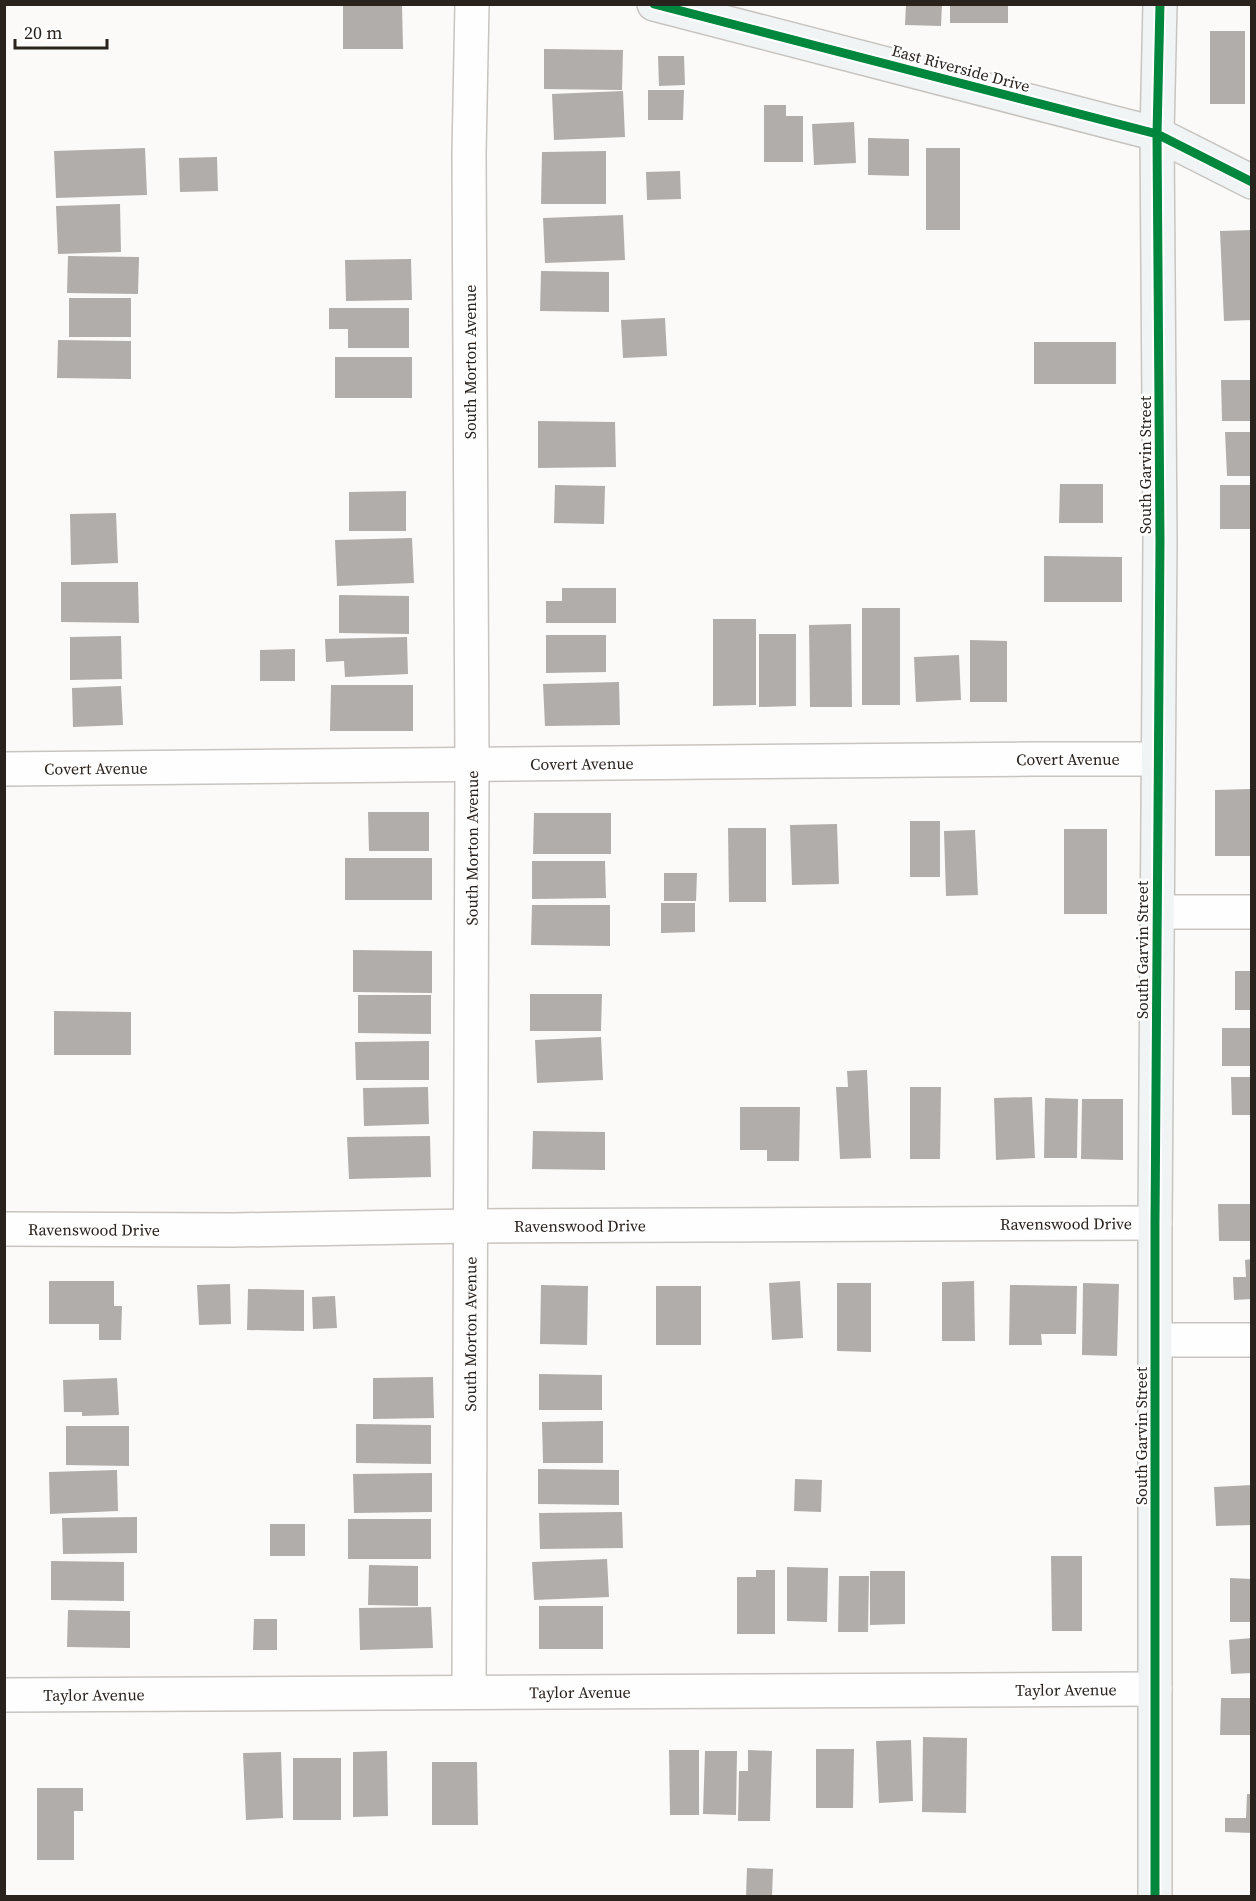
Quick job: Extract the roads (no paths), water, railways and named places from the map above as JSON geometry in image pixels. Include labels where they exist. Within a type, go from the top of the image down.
[{"type":"street","name":"South Morton Avenue","points":[[469,1692],[472,765],[469,165],[472,4]]},
{"type":"street","name":"East Riverside Drive","points":[[654,4],[705,10],[1157,134],[1251,182]]},
{"type":"street","name":"South Garvin Street","points":[[1155,1896],[1155,1223],[1160,541],[1157,134],[1160,4]]},
{"type":"street","name":"Covert Avenue","points":[[4,769],[1157,759]]},
{"type":"street","points":[[1157,912],[1251,912]]},
{"type":"street","name":"Ravenswood Drive","points":[[4,1229],[233,1230],[470,1226],[1155,1223]]},
{"type":"street","points":[[1156,1340],[1251,1340]]},
{"type":"street","name":"Taylor Avenue","points":[[4,1695],[1155,1689]]}]
